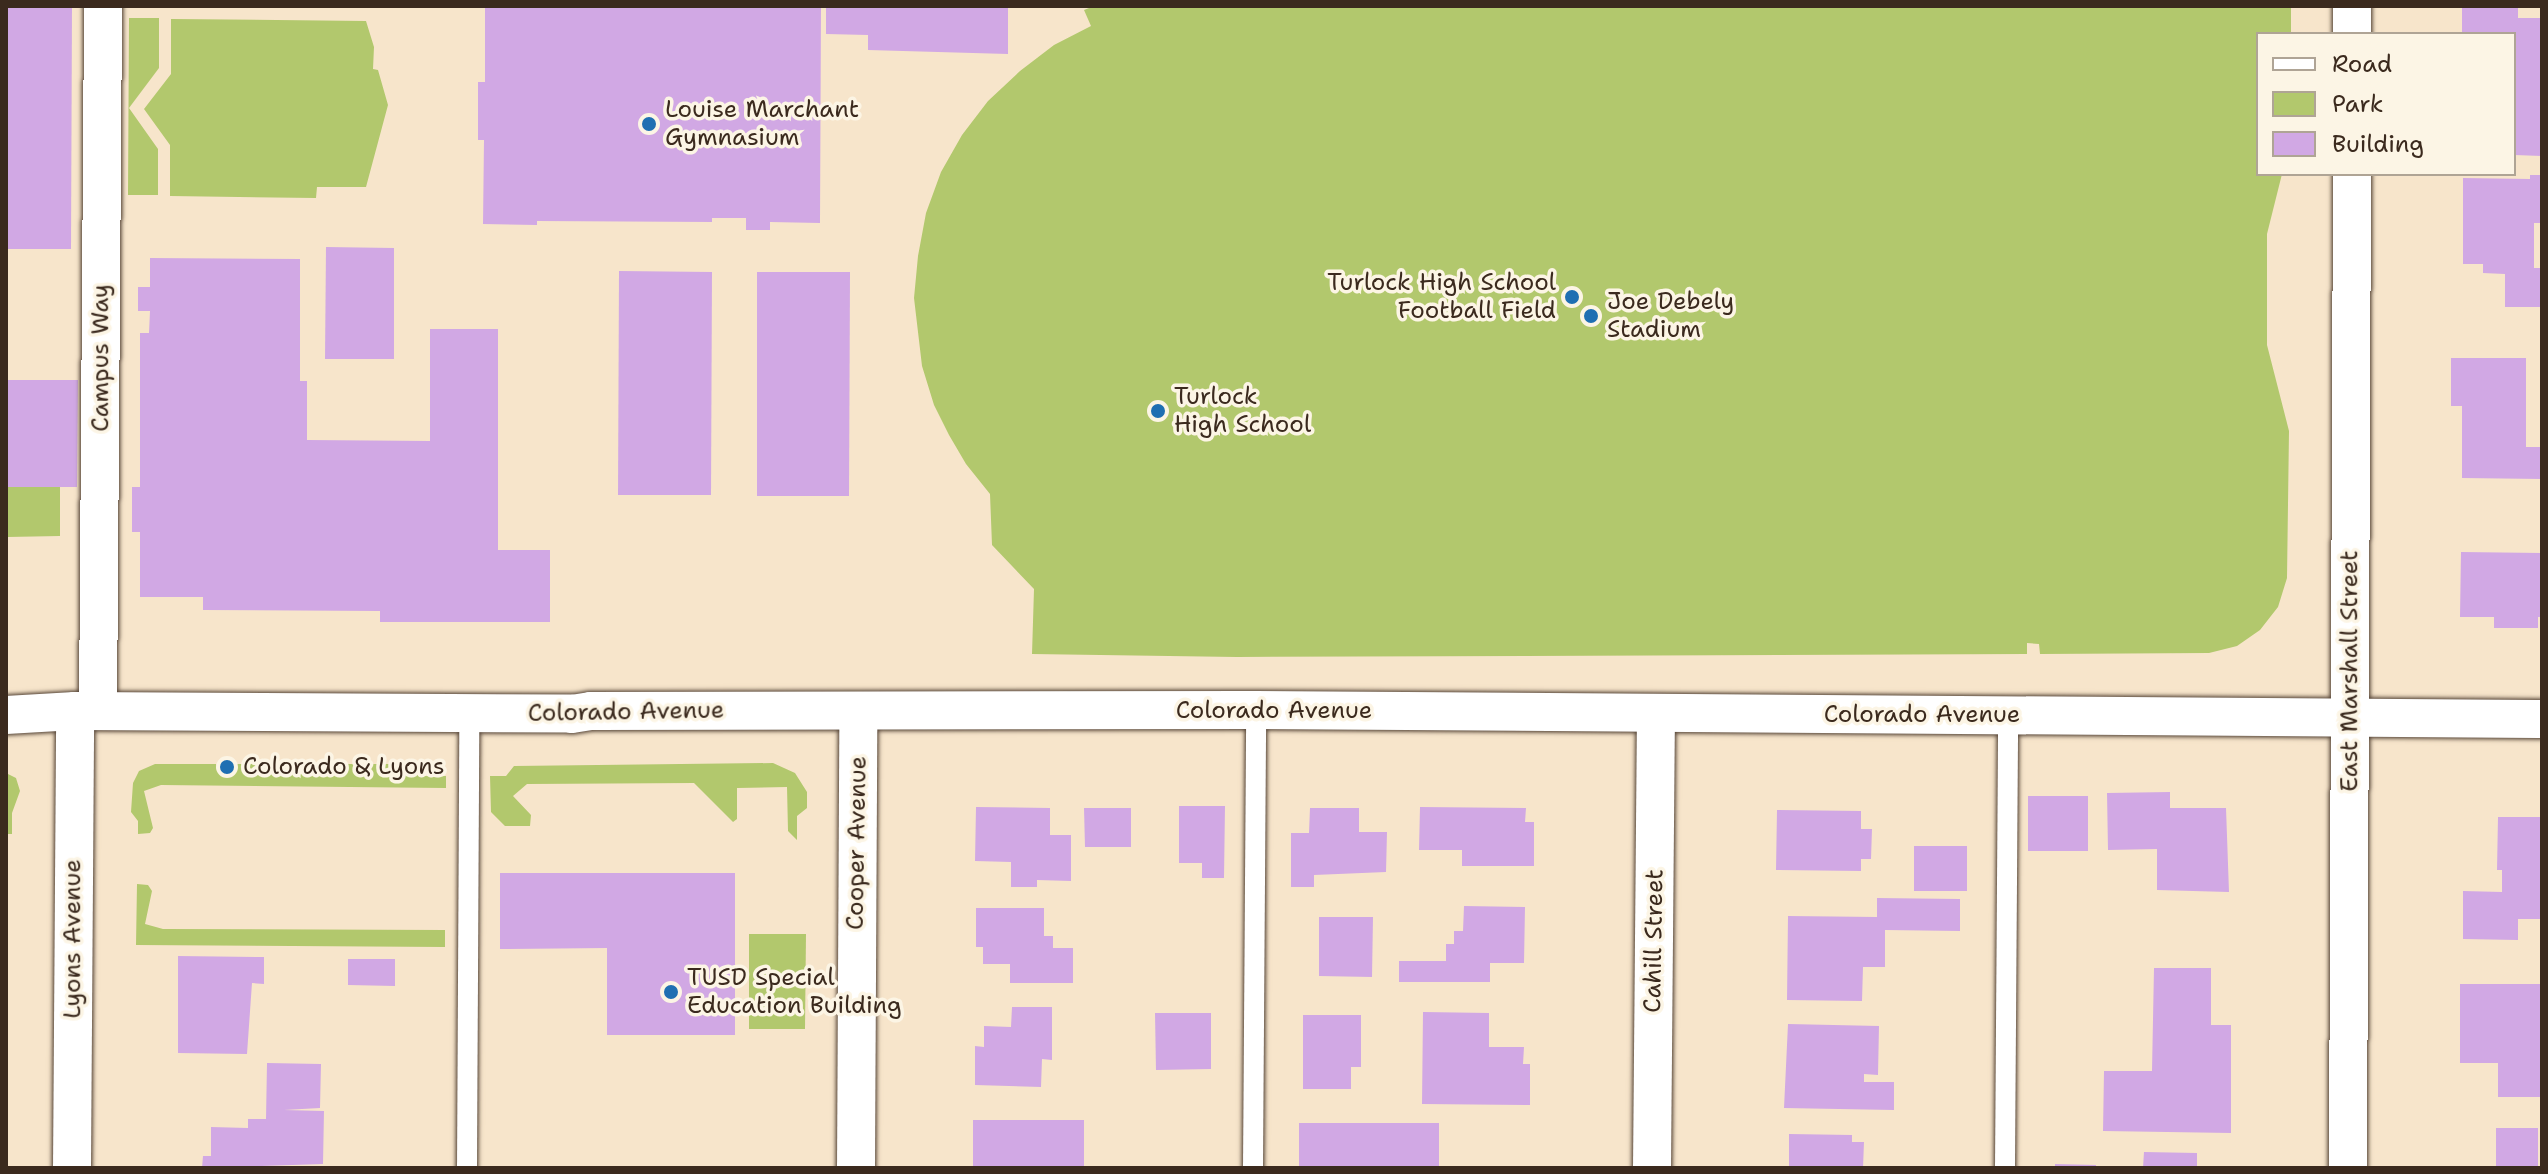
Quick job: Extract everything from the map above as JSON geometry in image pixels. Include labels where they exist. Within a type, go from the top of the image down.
[{"type":"street","name":"Campus Way","points":[[86,711],[103,6]]},
{"type":"street","points":[[2352,6],[2352,32]]},
{"type":"street","name":"East Marshall Street","points":[[2348,1168],[2352,176]]},
{"type":"street","name":"Colorado Avenue","points":[[6,715],[86,711],[469,711],[525,714],[1256,710],[2542,719]]},
{"type":"street","name":"Lyons Avenue","points":[[72,1168],[86,711]]},
{"type":"street","name":"Cooper Avenue","points":[[856,1168],[858,711]]},
{"type":"street","name":"Cahill Street","points":[[1652,1168],[1656,714]]},
{"type":"lane","points":[[1253,1168],[1256,710]]},
{"type":"lane","points":[[467,1168],[469,711]]},
{"type":"lane","points":[[2005,1168],[2008,715]]},
{"type":"green space","name":"Joe Debely Stadium","points":[[1094,6],[2291,6],[2291,32],[2256,32],[2256,176],[2282,176],[2267,234],[2267,345],[2289,431],[2287,578],[2278,607],[2260,630],[2237,646],[2209,653],[2040,654],[2039,644],[2027,643],[2027,654],[1237,657],[1032,654],[1034,589],[992,545],[990,494],[966,464],[934,405],[922,366],[914,298],[926,213],[941,172],[962,135],[988,101],[1020,71],[1054,45],[1091,26],[1084,10]]},
{"type":"green space","points":[[129,18],[159,18],[159,68],[129,108],[158,149],[158,195],[128,195]]},
{"type":"green space","points":[[171,19],[366,21],[374,47],[373,69],[378,70],[388,105],[366,187],[317,187],[316,198],[170,196],[170,145],[144,109],[171,74]]},
{"type":"green space","points":[[6,487],[60,487],[60,536],[7,537],[6,574]]},
{"type":"green space","points":[[773,763],[795,773],[807,792],[807,808],[797,816],[797,840],[788,831],[787,787],[737,788],[737,819],[733,822],[694,783],[527,784],[513,796],[531,815],[530,826],[505,826],[491,812],[490,776],[506,776],[514,766]]},
{"type":"green space","points":[[155,764],[216,764],[217,771],[237,771],[237,764],[416,764],[422,776],[446,776],[446,788],[161,785],[144,791],[153,828],[150,833],[138,834],[138,821],[131,812],[133,783],[139,771]]},
{"type":"green space","points":[[6,773],[16,778],[20,791],[12,813],[12,834],[6,834]]},
{"type":"green space","points":[[137,884],[148,885],[152,891],[145,924],[163,929],[445,930],[445,947],[136,945]]},
{"type":"green space","points":[[749,934],[806,934],[805,1029],[749,1029]]},
{"type":"building","points":[[6,6],[72,6],[71,249],[6,249]]},
{"type":"building","name":"Louise Marchant Gymnasium","points":[[485,6],[821,6],[820,223],[770,222],[770,230],[746,230],[746,218],[712,218],[712,222],[537,221],[537,225],[483,224],[484,140],[478,140],[478,82],[485,82]]},
{"type":"building","points":[[826,6],[1008,6],[1008,54],[868,50],[868,35],[826,34]]},
{"type":"building","points":[[2462,6],[2518,6],[2518,18],[2542,18],[2542,156],[2516,155],[2516,32],[2462,32]]},
{"type":"building","points":[[2530,175],[2542,175],[2542,223],[2534,223],[2534,268],[2542,268],[2542,307],[2505,307],[2505,274],[2483,273],[2483,264],[2463,264],[2463,178],[2530,179]]},
{"type":"building","points":[[326,247],[394,248],[394,359],[325,359]]},
{"type":"building","points":[[150,258],[300,259],[300,381],[307,381],[307,440],[430,441],[430,329],[498,329],[498,550],[550,550],[550,622],[380,622],[380,611],[203,610],[203,597],[140,597],[140,532],[132,532],[132,487],[140,487],[140,333],[149,333],[150,311],[138,311],[138,287],[150,287]]},
{"type":"building","points":[[619,271],[712,272],[711,495],[618,495]]},
{"type":"building","points":[[757,272],[850,272],[849,496],[757,496]]},
{"type":"building","points":[[2451,358],[2526,358],[2526,447],[2542,447],[2542,479],[2462,478],[2462,406],[2451,406]]},
{"type":"building","points":[[6,380],[78,380],[77,487],[8,487]]},
{"type":"building","points":[[2461,552],[2542,553],[2542,617],[2538,617],[2538,628],[2494,628],[2494,617],[2460,617]]},
{"type":"building","points":[[2170,792],[2170,808],[2226,808],[2229,892],[2157,890],[2157,849],[2108,850],[2107,793]]},
{"type":"building","points":[[2028,796],[2088,796],[2088,851],[2028,851]]},
{"type":"building","points":[[1179,806],[1225,806],[1224,878],[1202,878],[1202,863],[1179,863]]},
{"type":"building","points":[[976,807],[1050,808],[1050,835],[1071,835],[1071,881],[1037,880],[1037,887],[1011,887],[1011,862],[975,861]]},
{"type":"building","points":[[1420,807],[1526,808],[1525,822],[1534,822],[1534,866],[1462,866],[1462,850],[1419,850]]},
{"type":"building","points":[[1084,808],[1131,808],[1131,847],[1085,847]]},
{"type":"building","points":[[1310,808],[1359,808],[1359,832],[1387,832],[1386,872],[1314,875],[1314,887],[1291,887],[1291,833],[1309,833]]},
{"type":"building","points":[[1777,810],[1861,811],[1861,829],[1872,829],[1871,859],[1861,859],[1861,871],[1776,870]]},
{"type":"building","points":[[2498,817],[2542,817],[2542,919],[2518,919],[2518,940],[2463,939],[2463,891],[2502,892],[2502,870],[2497,870]]},
{"type":"building","points":[[1914,846],[1967,846],[1967,891],[1914,891]]},
{"type":"building","name":"TUSD Special Education Building","points":[[500,873],[735,873],[735,1035],[607,1035],[607,948],[500,949]]},
{"type":"building","points":[[1877,898],[1960,899],[1960,931],[1885,930],[1885,967],[1863,967],[1862,1001],[1787,1000],[1788,916],[1877,917]]},
{"type":"building","points":[[1464,906],[1525,907],[1524,963],[1490,963],[1490,982],[1399,982],[1399,961],[1446,961],[1446,944],[1454,944],[1454,931],[1463,931]]},
{"type":"building","points":[[976,908],[1044,908],[1044,936],[1053,936],[1053,948],[1073,948],[1073,983],[1010,983],[1010,964],[983,964],[983,947],[976,947]]},
{"type":"building","points":[[1319,917],[1373,917],[1372,977],[1319,976]]},
{"type":"building","points":[[178,956],[264,957],[264,984],[252,983],[247,1054],[178,1053]]},
{"type":"building","points":[[348,959],[395,959],[395,986],[348,985]]},
{"type":"building","points":[[2154,968],[2211,968],[2211,1025],[2231,1025],[2231,1133],[2103,1131],[2104,1071],[2152,1071]]},
{"type":"building","points":[[2460,984],[2542,984],[2542,1097],[2498,1097],[2498,1063],[2460,1063]]},
{"type":"building","points":[[1012,1007],[1052,1007],[1052,1060],[1042,1059],[1041,1087],[975,1085],[975,1046],[984,1047],[984,1026],[1011,1027]]},
{"type":"building","points":[[1423,1012],[1489,1013],[1489,1047],[1524,1047],[1523,1064],[1530,1064],[1530,1105],[1422,1104]]},
{"type":"building","points":[[1155,1013],[1211,1013],[1211,1069],[1156,1070]]},
{"type":"building","points":[[1303,1015],[1361,1015],[1361,1067],[1351,1067],[1351,1089],[1303,1089]]},
{"type":"building","points":[[1788,1024],[1879,1026],[1878,1075],[1864,1074],[1864,1082],[1894,1082],[1894,1110],[1784,1108]]},
{"type":"building","points":[[267,1063],[321,1064],[320,1108],[284,1110],[324,1111],[323,1164],[202,1168],[203,1156],[211,1156],[211,1127],[248,1128],[248,1119],[266,1119]]},
{"type":"building","points":[[973,1120],[1084,1120],[1084,1168],[973,1168]]},
{"type":"building","points":[[1299,1123],[1439,1123],[1439,1168],[1299,1168]]},
{"type":"building","points":[[2496,1128],[2538,1128],[2538,1168],[2496,1168]]},
{"type":"building","points":[[1789,1134],[1852,1135],[1852,1142],[1864,1142],[1863,1168],[1789,1168]]},
{"type":"building","points":[[2144,1152],[2197,1153],[2197,1168],[2143,1168]]},
{"type":"building","points":[[2055,1164],[2096,1165],[2096,1168],[2055,1168]]},
{"type":"place","name":"Louise Marchant Gymnasium","points":[[649,124]]},
{"type":"place","name":"Turlock High School Football Field","points":[[1572,297]]},
{"type":"place","name":"Joe Debely Stadium","points":[[1591,316]]},
{"type":"place","name":"Turlock High School","points":[[1158,411]]},
{"type":"place","name":"Colorado & Lyons","points":[[227,767]]},
{"type":"place","name":"TUSD Special Education Building","points":[[671,992]]}]
